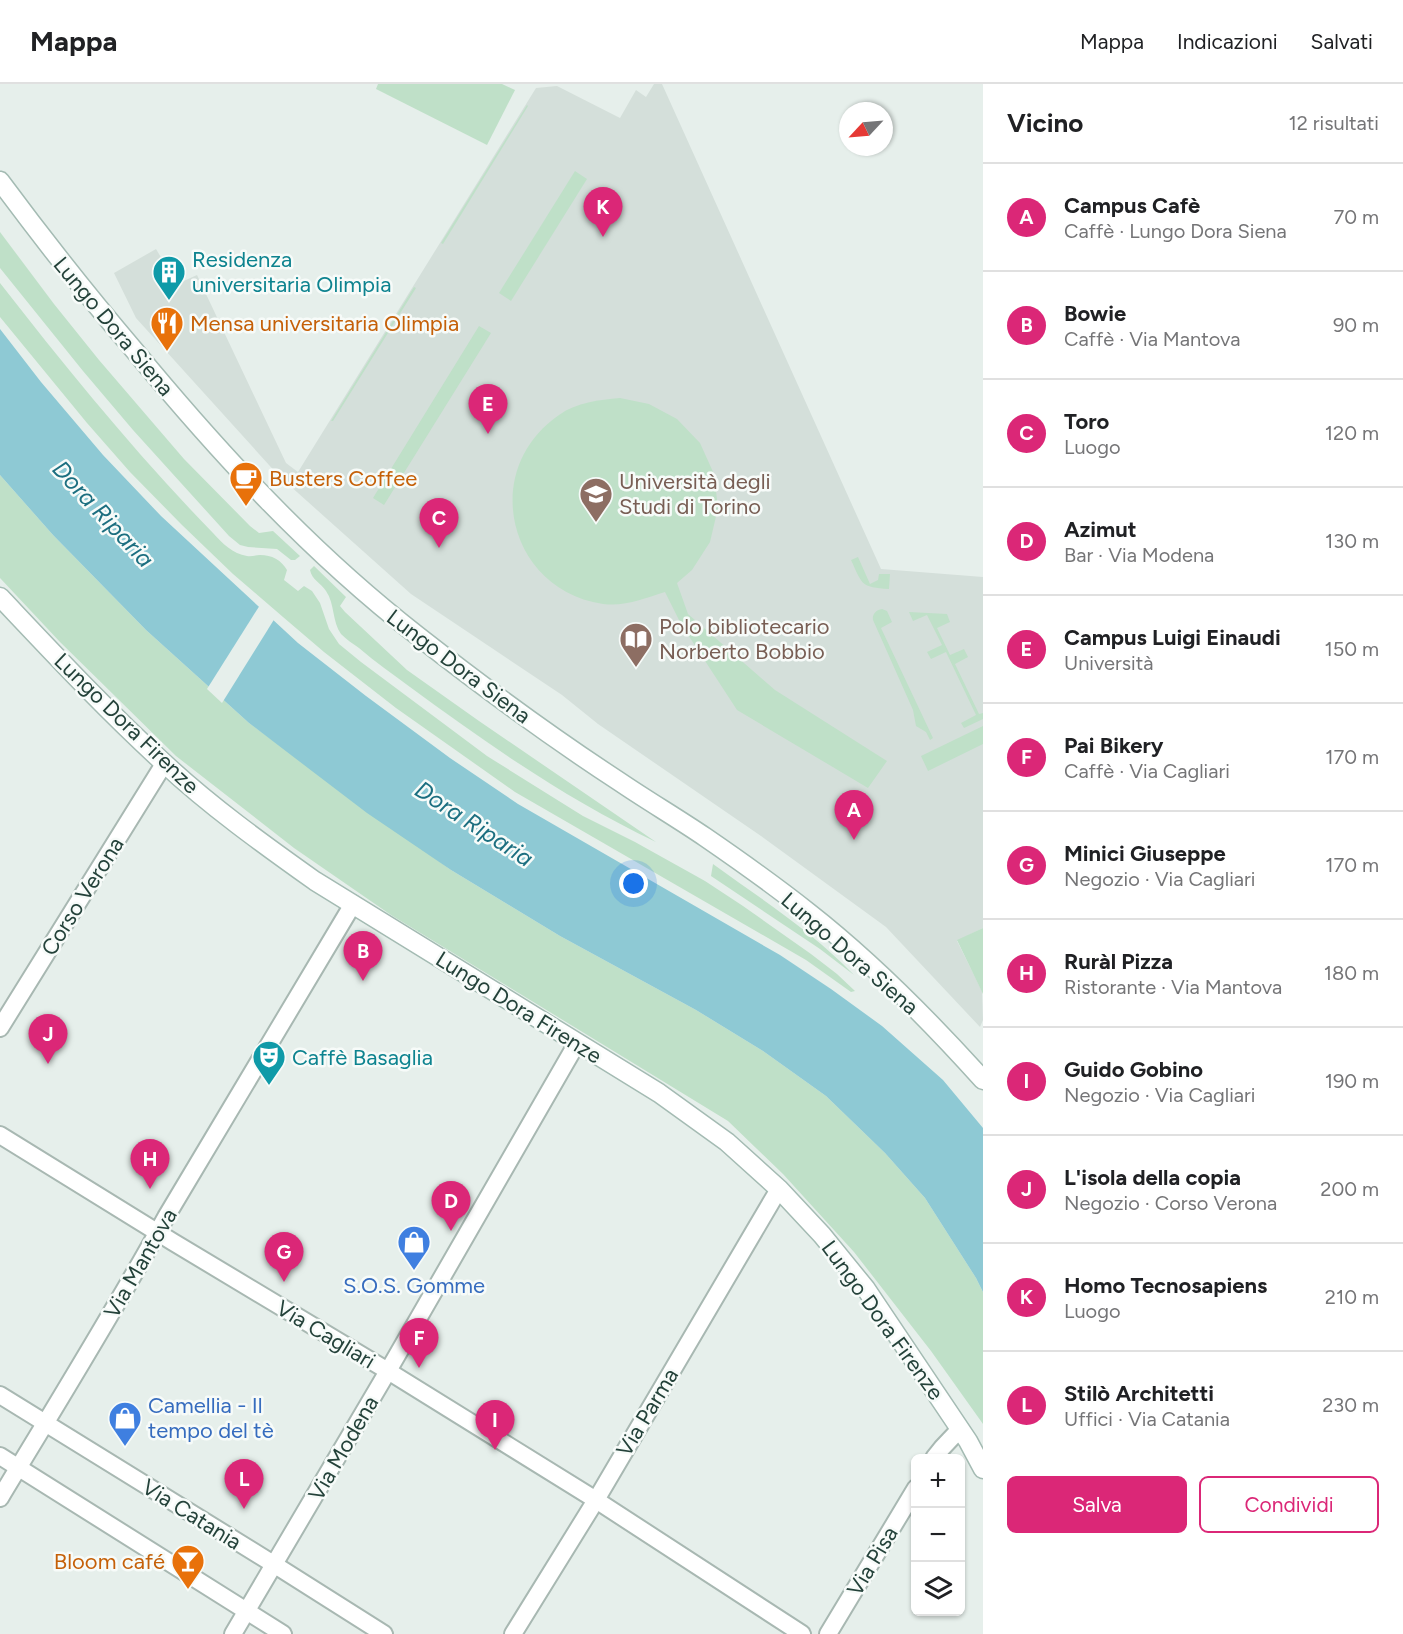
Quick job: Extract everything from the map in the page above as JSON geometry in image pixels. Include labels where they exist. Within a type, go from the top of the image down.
[{"type":"street","name":"Lungo Dora Siena","points":[[0,181],[67,270],[215,445],[275,509],[346,576],[419,637],[548,734],[704,836],[811,914],[909,1001],[983,1080]]},
{"type":"street","name":"Lungo Dora Firenze","points":[[0,597],[62,663],[164,764],[276,853],[315,881],[659,1093],[727,1142],[779,1189],[822,1235],[866,1288],[960,1429],[983,1469]]},
{"type":"street","name":"Corso Verona","points":[[0,1028],[164,764]]},
{"type":"street","name":"Via Mantova","points":[[0,1498],[353,904]]},
{"type":"street","name":"Via Modena","points":[[233,1634],[578,1043]]},
{"type":"street","name":"Via Cagliari","points":[[0,1135],[596,1500],[802,1634]]},
{"type":"street","name":"Via Parma","points":[[513,1634],[596,1500],[779,1189]]},
{"type":"street","name":"Via Catania","points":[[0,1395],[384,1634]]},
{"type":"street","points":[[938,1454],[960,1429]]},
{"type":"street","points":[[0,1456],[283,1634]]},
{"type":"street","name":"Via Pisa","points":[[828,1634],[911,1495]]},
{"type":"shaded area","name":"Università degli Studi di Torino","points":[[654,84],[662,84],[881,569],[983,577],[983,928],[957,941],[982,991],[983,1020],[980,1027],[886,927],[761,836],[598,724],[562,695],[411,594],[279,476],[136,318],[114,273],[156,249],[177,284],[197,275],[286,463],[298,472],[536,88],[557,86],[620,118],[636,90],[646,97]]},
{"type":"green space","points":[[378,84],[502,84],[515,90],[487,145],[376,89]]},
{"type":"green space","points":[[527,105],[443,244],[441,243]]},
{"type":"green space","points":[[575,171],[587,179],[511,301],[499,293]]},
{"type":"green space","points":[[0,232],[99,360],[184,459],[250,526],[259,533],[273,531],[300,556],[291,560],[277,549],[240,545],[229,536],[133,430],[0,268]]},
{"type":"green space","points":[[0,283],[130,442],[220,541],[242,555],[264,555],[276,559],[287,570],[284,580],[298,591],[304,586],[312,591],[320,603],[329,629],[339,644],[487,756],[583,816],[705,881],[811,954],[855,991],[851,992],[806,960],[515,792],[396,708],[324,652],[233,574],[130,472],[0,317]]},
{"type":"green space","points":[[414,287],[416,288],[331,421]]},
{"type":"green space","points":[[479,326],[491,333],[384,505],[373,498]]},
{"type":"green space","points":[[620,398],[649,404],[677,419],[700,443],[714,474],[718,508],[710,542],[692,570],[677,583],[688,614],[775,690],[887,761],[868,788],[737,710],[681,624],[665,592],[627,603],[603,604],[571,594],[545,576],[526,553],[515,525],[513,495],[519,466],[534,438],[559,415],[573,407]]},
{"type":"green space","points":[[0,475],[53,535],[146,630],[249,723],[451,870],[560,936],[696,1010],[763,1051],[826,1096],[885,1153],[925,1198],[983,1292],[983,1424],[931,1351],[854,1252],[783,1174],[728,1121],[391,915],[294,848],[176,756],[60,642],[0,578]]},
{"type":"green space","points":[[858,557],[870,584],[878,580],[879,574],[890,574],[889,589],[864,584],[851,560]]},
{"type":"green space","points":[[314,566],[346,597],[340,606],[345,612],[407,670],[656,842],[591,808],[529,770],[440,709],[347,640],[338,629],[329,596],[311,573],[310,570]]},
{"type":"green space","points":[[882,609],[887,611],[892,622],[881,628],[933,738],[930,740],[926,732],[916,726],[913,710],[873,620],[875,613]]},
{"type":"green space","points":[[909,612],[947,614],[950,622],[937,628],[950,655],[964,649],[968,657],[955,664],[979,714],[983,713],[983,719],[964,728],[961,723],[976,715],[946,652],[931,659],[927,652],[942,645],[927,615],[913,621]]},
{"type":"green space","points":[[983,726],[983,744],[928,771],[921,756]]},
{"type":"green space","points":[[713,864],[804,930],[854,975],[820,949],[711,876]]},
{"type":"green space","points":[[983,928],[983,994],[957,940]]},
{"type":"water","name":"Dora Riparia","points":[[0,329],[41,382],[103,455],[161,516],[298,643],[450,758],[518,804],[780,955],[831,989],[882,1026],[943,1080],[983,1128],[983,1292],[925,1198],[885,1153],[826,1096],[763,1051],[696,1010],[560,936],[451,870],[367,813],[249,723],[146,630],[53,535],[0,475]]},
{"type":"pier","points":[[260,605],[275,618],[222,703],[207,689]]},
{"type":"place","name":"Homo Tecnosapiens","points":[[603,237]]},
{"type":"place","name":"Residenza universitaria Olimpia","points":[[169,301]]},
{"type":"place","name":"Mensa universitaria Olimpia","points":[[167,352]]},
{"type":"place","name":"Campus Luigi Einaudi","points":[[488,434]]},
{"type":"place","name":"Busters Coffee","points":[[246,507]]},
{"type":"place","name":"Università degli Studi di Torino","points":[[596,523]]},
{"type":"place","name":"Toro","points":[[439,548]]},
{"type":"place","name":"Polo bibliotecario Norberto Bobbio","points":[[636,668]]},
{"type":"place","name":"Campus Cafè","points":[[854,840]]},
{"type":"place","name":"Bowie","points":[[363,981]]},
{"type":"place","name":"L'isola della copia","points":[[48,1064]]},
{"type":"place","name":"Caffè Basaglia","points":[[269,1086]]},
{"type":"place","name":"Ruràl Pizza","points":[[150,1189]]},
{"type":"place","name":"Azimut","points":[[451,1231]]},
{"type":"place","name":"S.O.S. Gomme","points":[[414,1271]]},
{"type":"place","name":"Minici Giuseppe","points":[[284,1282]]},
{"type":"place","name":"Pai Bikery","points":[[419,1368]]},
{"type":"place","name":"Camellia - Il tempo del tè","points":[[125,1447]]},
{"type":"place","name":"Guido Gobino","points":[[495,1450]]},
{"type":"place","name":"Stilò Architetti","points":[[244,1509]]},
{"type":"place","name":"Bloom café","points":[[188,1590]]}]
